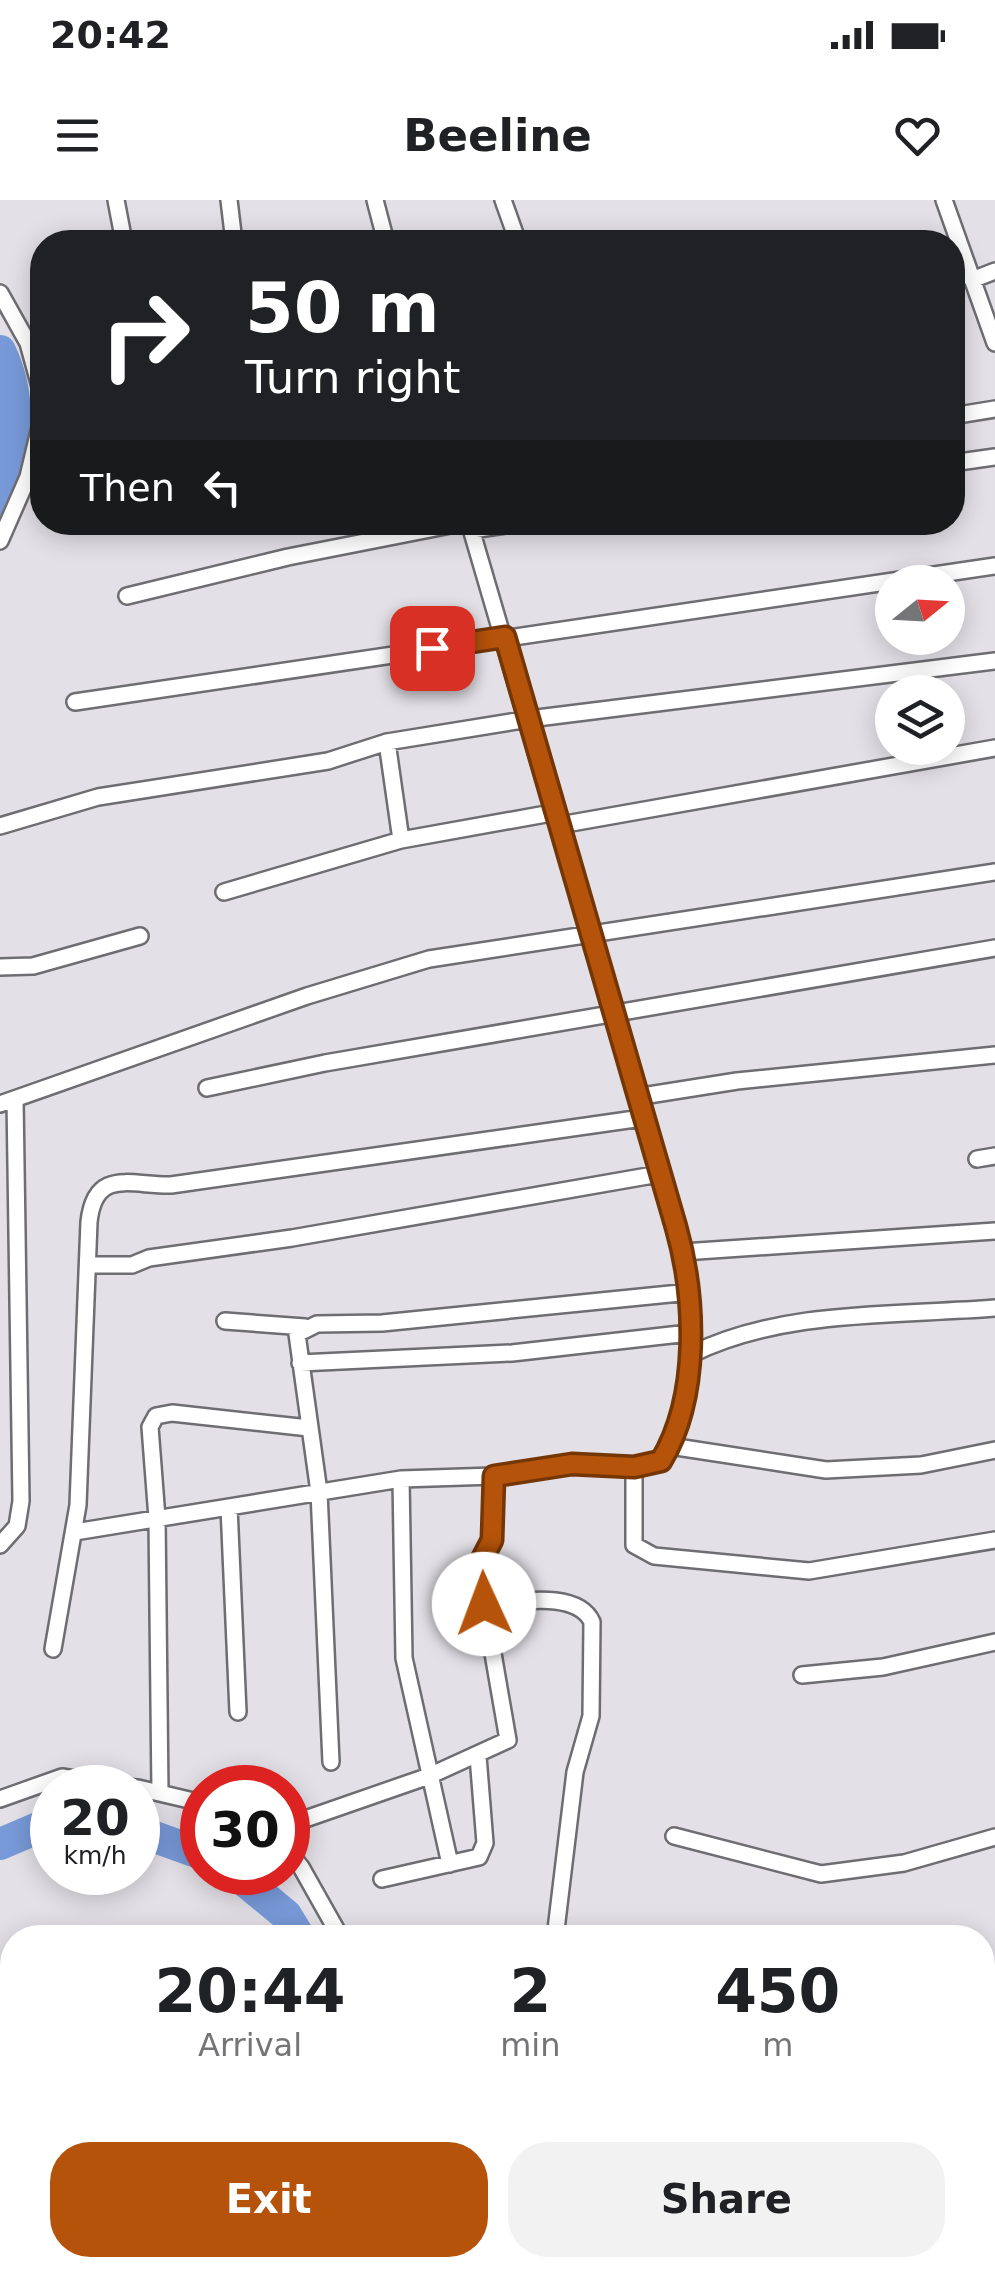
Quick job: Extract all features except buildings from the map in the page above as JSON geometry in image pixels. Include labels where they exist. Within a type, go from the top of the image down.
[{"type":"street","points":[[116,200],[122,230]]},
{"type":"street","points":[[229,200],[233,230]]},
{"type":"street","points":[[375,200],[383,230]]},
{"type":"street","points":[[503,200],[514,230]]},
{"type":"street","points":[[944,200],[952,230]]},
{"type":"street","points":[[965,265],[992,325],[995,344]]},
{"type":"street","points":[[972,280],[995,271]]},
{"type":"street","points":[[0,293],[30,350]]},
{"type":"street","points":[[965,414],[995,409]]},
{"type":"street","points":[[965,461],[995,457]]},
{"type":"street","points":[[0,541],[30,468]]},
{"type":"street","points":[[127,596],[288,557],[412,535]]},
{"type":"street","points":[[76,1532],[401,1478],[494,1476],[572,1464],[634,1467],[661,1461],[670,1446],[692,1354],[690,1292],[683,1252],[472,535]]},
{"type":"street","points":[[75,702],[995,566]]},
{"type":"street","points":[[0,826],[98,796],[328,761],[387,742],[529,719],[995,661]]},
{"type":"street","points":[[387,742],[401,840]]},
{"type":"street","points":[[224,892],[401,840],[995,748]]},
{"type":"street","points":[[0,1545],[16,1526],[22,1484],[8,1102],[307,996],[428,959],[995,872]]},
{"type":"street","points":[[0,967],[34,966],[140,936]]},
{"type":"street","points":[[206,1088],[324,1063],[995,948]]},
{"type":"street","points":[[636,1097],[736,1082],[995,1055]]},
{"type":"street","points":[[53,1650],[76,1532],[92,1201],[101,1189],[115,1182],[171,1185],[642,1118]]},
{"type":"street","points":[[977,1158],[995,1156]]},
{"type":"street","points":[[88,1265],[132,1265],[149,1258],[292,1238],[658,1174]]},
{"type":"street","points":[[683,1252],[995,1231]]},
{"type":"street","points":[[224,1320],[305,1327],[382,1324],[690,1292]]},
{"type":"street","points":[[692,1354],[719,1341],[780,1325],[995,1308]]},
{"type":"street","points":[[305,1327],[297,1334],[319,1492],[331,1762]]},
{"type":"street","points":[[300,1363],[512,1353],[689,1332]]},
{"type":"street","points":[[160,1765],[157,1518],[150,1427],[156,1416],[172,1413],[309,1428]]},
{"type":"street","points":[[670,1446],[826,1470],[921,1465],[995,1450]]},
{"type":"street","points":[[634,1467],[630,1529],[634,1545],[654,1556],[808,1571],[995,1540]]},
{"type":"street","points":[[310,1817],[429,1776],[504,1744],[508,1734],[478,1567],[492,1540],[494,1476]]},
{"type":"street","points":[[401,1478],[404,1658],[450,1864]]},
{"type":"street","points":[[229,1507],[238,1712]]},
{"type":"street","points":[[484,1604],[577,1605],[592,1622],[591,1716],[575,1772],[557,1925]]},
{"type":"street","points":[[802,1675],[883,1667],[995,1642]]},
{"type":"street","points":[[382,1880],[479,1857],[484,1850],[478,1756]]},
{"type":"street","points":[[0,1798],[30,1788]]},
{"type":"street","points":[[160,1793],[180,1798]]},
{"type":"street","points":[[674,1836],[821,1874],[904,1863],[995,1838]]},
{"type":"street","points":[[310,1882],[334,1925]]},
{"type":"waterway","points":[[0,351],[15,406],[14,443],[0,499]]},
{"type":"waterway","points":[[0,1844],[30,1831]]},
{"type":"waterway","points":[[160,1839],[180,1846]]},
{"type":"waterway","points":[[262,1895],[292,1925]]},
{"type":"route","points":[[432,648],[505,637],[676,1227],[690,1292],[692,1354],[670,1446],[661,1461],[634,1467],[559,1465],[494,1476],[492,1540],[478,1567],[484,1604]]}]
